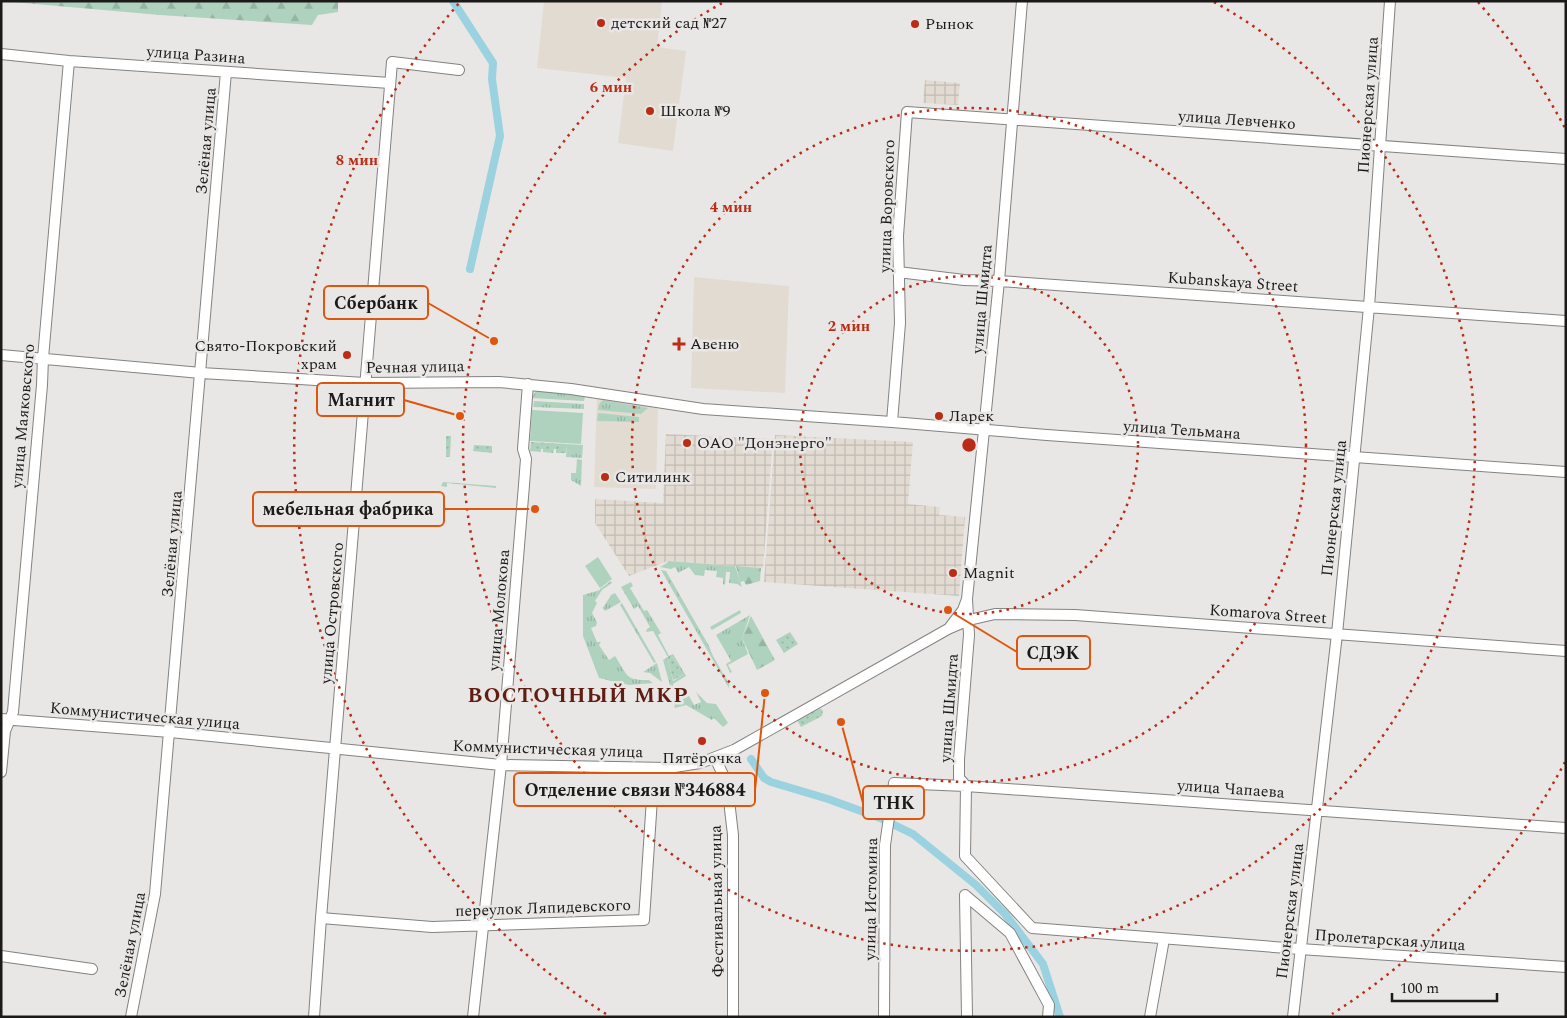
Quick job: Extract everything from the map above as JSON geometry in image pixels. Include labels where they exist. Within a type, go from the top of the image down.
[{"type":"street","name":"улица Шмидта","points":[[1022,1],[999,281],[967,599],[969,635],[959,778],[966,786],[965,856],[1032,928]]},
{"type":"street","name":"Пионерская улица","points":[[1293,1017],[1337,634],[1355,456],[1369,307],[1390,1]]},
{"type":"street","name":"улица Разина","points":[[1,54],[390,83]]},
{"type":"street","name":"улица Маяковского","points":[[1,772],[5,719],[12,712],[69,60]]},
{"type":"street","name":"улица Островского","points":[[314,1017],[392,62],[459,70]]},
{"type":"street","name":"Зелёная улица","points":[[131,1017],[156,894],[202,373],[226,72]]},
{"type":"street","name":"улица Левченко","points":[[907,112],[1566,158]]},
{"type":"street","name":"улица Воровского","points":[[892,422],[900,323],[901,299],[898,272],[898,236],[907,112]]},
{"type":"street","name":"Kubanskaya Street","points":[[898,272],[964,280],[1566,321]]},
{"type":"street","name":"Речная улица","points":[[1,355],[202,373],[365,383],[472,382],[528,384],[690,408],[797,416]]},
{"type":"street","name":"улица Молокова","points":[[473,1017],[501,765],[526,459],[523,449],[528,384]]},
{"type":"street","name":"улица Тельмана","points":[[797,416],[1566,472]]},
{"type":"street","name":"улица Шмидта","points":[[948,630],[963,610],[967,599]]},
{"type":"street","name":"Komarova Street","points":[[969,620],[996,614],[1044,614],[1566,651]]},
{"type":"street","name":"Коммунистическая улица","points":[[5,719],[170,732],[501,765],[654,768],[683,766],[715,758],[744,744],[969,620]]},
{"type":"street","name":"Фестивальная улица","points":[[715,758],[727,783],[733,834],[733,1017]]},
{"type":"street","name":"переулок Ляпидевского","points":[[321,918],[432,927],[644,920],[654,768]]},
{"type":"street","name":"улица Чапаева","points":[[894,783],[966,786],[1566,828]]},
{"type":"street","name":"улица Истомина","points":[[884,1017],[886,845],[894,783]]},
{"type":"street","points":[[967,1017],[965,895],[1010,933],[1049,1005],[1048,1017]]},
{"type":"street","name":"Пролетарская улица","points":[[1032,928],[1566,967]]},
{"type":"street","points":[[1150,1017],[1164,939]]},
{"type":"street","points":[[1,956],[92,969]]},
{"type":"shaded area","points":[[544,1],[662,1],[657,47],[686,51],[673,151],[618,143],[626,78],[537,68]]},
{"type":"shaded area","points":[[925,80],[960,83],[958,105],[923,103]]},
{"type":"shaded area","points":[[694,277],[789,286],[785,393],[691,388]]},
{"type":"shaded area","points":[[597,395],[658,409],[656,489],[594,487]]},
{"type":"shaded area","name":"ОАО \"Донэнерго\"","points":[[666,434],[773,439],[763,568],[668,561],[629,576],[595,523],[595,499],[663,503]]},
{"type":"shaded area","points":[[775,435],[913,442],[908,504],[940,507],[939,515],[965,517],[959,596],[764,582]]},
{"type":"green space","points":[[1,1],[338,1],[338,12],[318,15],[312,25],[160,15]]},
{"type":"green space","points":[[537,390],[585,396],[584,401],[531,398]]},
{"type":"green space","points":[[603,400],[648,408],[641,414],[598,410],[599,404]]},
{"type":"green space","points":[[534,401],[584,404],[584,409],[533,407]]},
{"type":"green space","points":[[532,410],[583,413],[581,444],[530,441]]},
{"type":"green space","points":[[598,413],[639,417],[639,422],[597,421]]},
{"type":"green space","points":[[446,436],[451,436],[450,457],[446,457]]},
{"type":"green space","points":[[531,442],[567,444],[566,453],[556,453],[556,449],[554,449],[553,453],[543,452],[543,449],[541,449],[541,452],[530,451]]},
{"type":"green space","points":[[567,444],[583,445],[582,458],[566,457]]},
{"type":"green space","points":[[474,445],[492,446],[492,453],[473,451]]},
{"type":"green space","points":[[577,459],[582,460],[581,486],[571,480],[571,473],[576,473]]},
{"type":"green space","points":[[443,482],[496,486],[496,488],[447,483],[447,487],[441,486]]},
{"type":"green space","points":[[598,557],[612,579],[600,588],[585,566]]},
{"type":"green space","points":[[668,561],[735,566],[742,587],[729,583],[730,572],[726,572],[725,585],[723,584],[723,578],[716,577],[717,571],[705,570],[704,576],[695,575],[689,567],[678,573],[675,567],[671,569],[660,567]]},
{"type":"green space","points":[[736,566],[761,568],[760,581],[746,585],[744,581],[740,582]]},
{"type":"green space","points":[[661,570],[666,571],[709,646],[729,684],[729,688]]},
{"type":"green space","points":[[611,581],[612,583],[602,590],[595,601],[597,603],[592,613],[597,622],[596,626],[591,628],[597,642],[601,642],[599,645],[609,660],[615,656],[631,678],[649,680],[653,683],[629,685],[599,678],[583,636],[583,595],[600,590]]},
{"type":"green space","points":[[631,582],[633,586],[630,588],[644,611],[647,610],[661,633],[658,635],[669,656],[673,654],[686,676],[673,684],[674,688],[671,689],[663,660],[668,657],[653,631],[646,632],[650,627],[638,606],[634,609],[621,587]],"holes":[[[673,657],[683,675],[673,681],[668,660]]]},
{"type":"green space","points":[[615,593],[621,602],[605,611],[603,608],[611,595]]},
{"type":"green space","points":[[622,603],[656,662],[654,663],[620,605]]},
{"type":"green space","points":[[740,610],[741,613],[712,630],[710,627]]},
{"type":"green space","points":[[750,615],[742,638],[748,654],[728,665],[732,672],[730,673],[726,664],[731,661],[716,635]]},
{"type":"green space","points":[[751,616],[775,660],[757,670],[742,638]]},
{"type":"green space","points":[[790,632],[798,644],[784,653],[776,640]]},
{"type":"green space","points":[[673,657],[683,675],[673,680],[668,660]]},
{"type":"green space","points":[[657,663],[662,682],[650,673],[643,672]]},
{"type":"green space","points":[[696,692],[707,703],[716,704],[728,723],[723,727],[714,718],[712,720],[686,705],[675,708],[674,704],[689,696],[694,705],[701,702]]},
{"type":"green space","points":[[817,708],[823,711],[822,716],[801,727],[797,720]]},
{"type":"waterway","points":[[453,1],[493,63],[492,79],[500,136],[470,269]]},
{"type":"waterway","points":[[751,759],[764,778],[771,782],[828,799],[880,818],[913,834],[976,885],[1005,914],[1043,964],[1060,1017]]},
{"type":"place","name":"детский сад №27","points":[[601,23]]},
{"type":"place","name":"Рынок","points":[[915,24]]},
{"type":"place","name":"Школа №9","points":[[650,111]]},
{"type":"place","name":"Сбербанк","points":[[494,341]]},
{"type":"place","name":"Авеню","points":[[679,344]]},
{"type":"place","name":"Свято-Покровский храм","points":[[347,355]]},
{"type":"place","name":"Магнит","points":[[460,416]]},
{"type":"place","name":"Ларек","points":[[939,416]]},
{"type":"place","name":"ОАО \"Донэнерго\"","points":[[687,443]]},
{"type":"place","name":"Ситилинк","points":[[605,477]]},
{"type":"place","name":"мебельная фабрика","points":[[535,509]]},
{"type":"place","name":"Magnit","points":[[953,573]]},
{"type":"place","name":"СДЭК","points":[[948,610]]},
{"type":"place","name":"Отделение связи №346884","points":[[765,693]]},
{"type":"place","name":"ТНК","points":[[841,722]]},
{"type":"place","name":"Пятёрочка","points":[[702,741]]},
{"type":"district","name":"ВОСТОЧНЫЙ МКР","points":[[578,696]]}]
